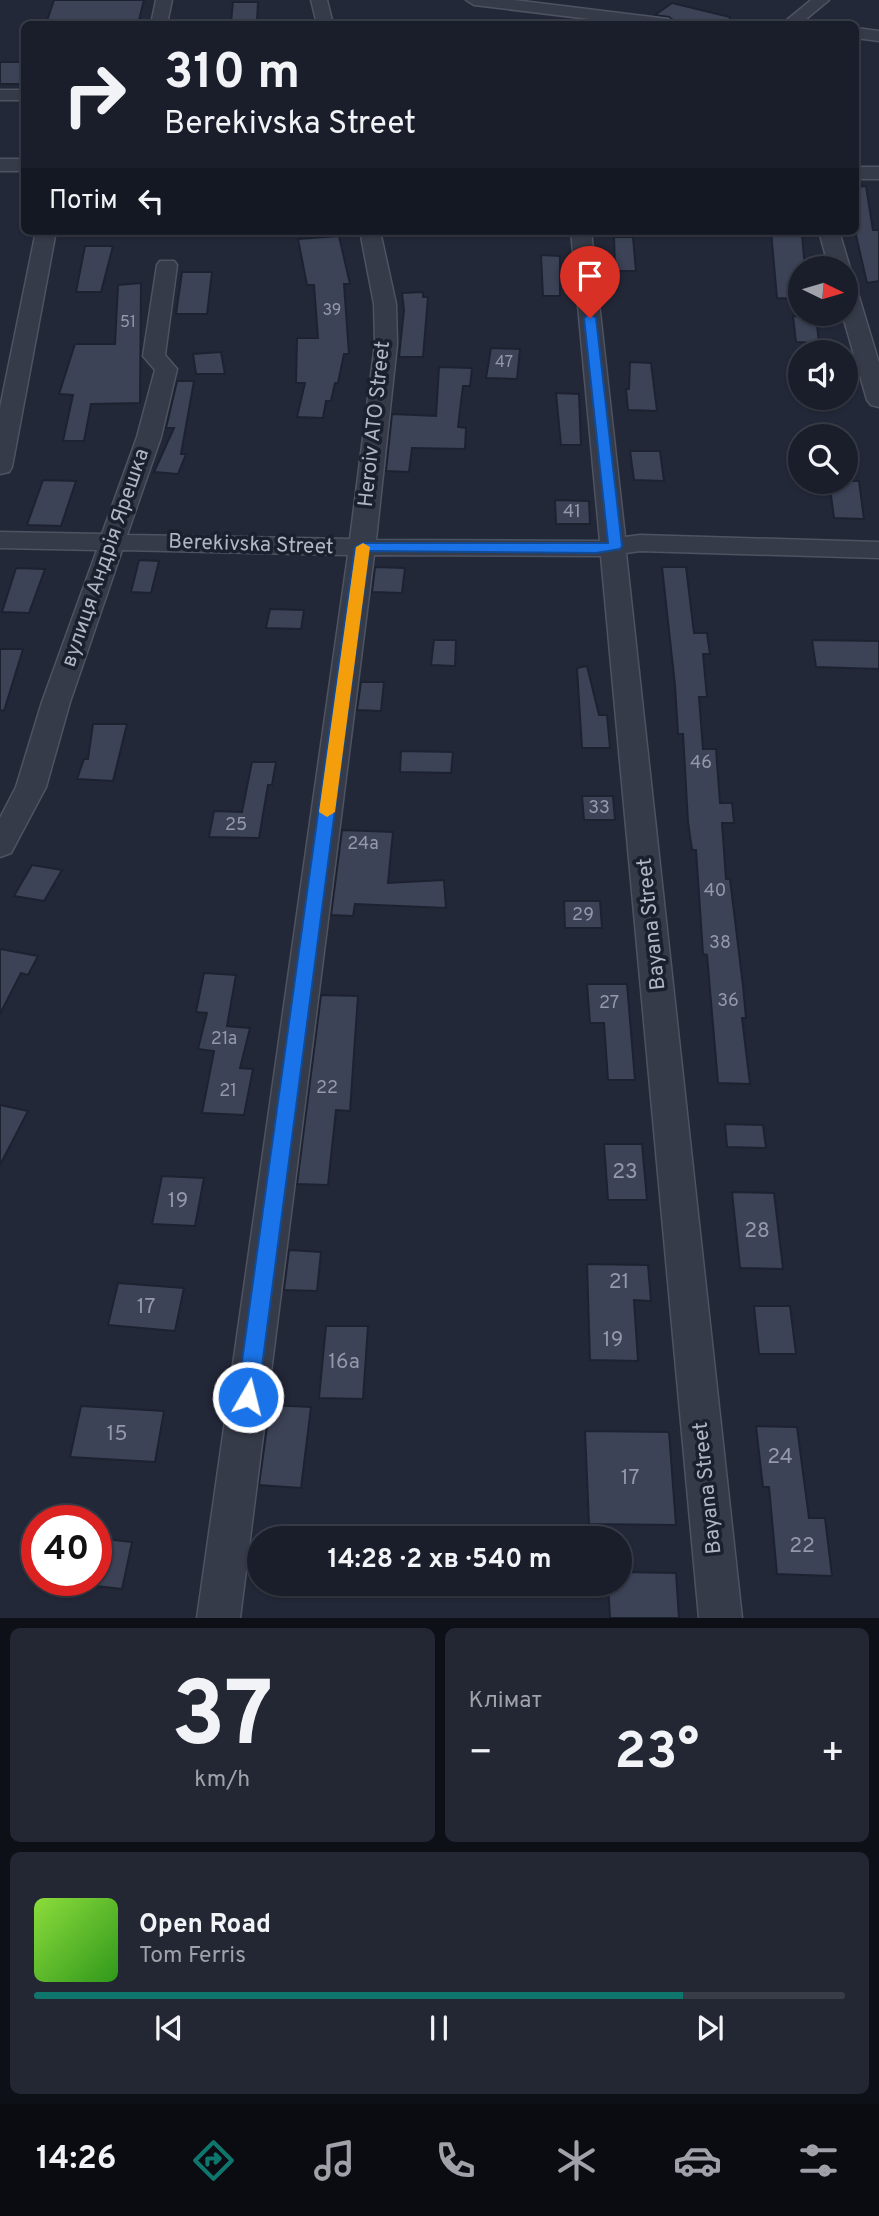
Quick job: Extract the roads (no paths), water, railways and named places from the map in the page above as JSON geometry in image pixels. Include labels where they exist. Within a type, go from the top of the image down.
[{"type":"street","points":[[160,21],[164,0]]},
{"type":"street","points":[[319,0],[323,21]]},
{"type":"street","points":[[474,0],[523,3],[647,21]]},
{"type":"street","points":[[794,21],[821,0]]},
{"type":"street","points":[[521,21],[518,10],[523,3]]},
{"type":"street","points":[[859,33],[879,36]]},
{"type":"street","points":[[0,96],[21,95]]},
{"type":"street","points":[[0,165],[21,165]]},
{"type":"street","points":[[859,173],[879,173]]},
{"type":"street","points":[[0,467],[45,235]]},
{"type":"street","name":"Heroiv ATO Street","points":[[218,1618],[362,547],[386,344],[385,304],[371,235]]},
{"type":"street","name":"Bayana Street","points":[[581,235],[615,546],[721,1618]]},
{"type":"street","points":[[830,235],[836,256]]},
{"type":"street","name":"вулиця Андрія Ярешка","points":[[0,846],[31,787],[56,702],[149,437],[166,369],[154,356],[167,265]]},
{"type":"street","points":[[857,326],[879,400]]},
{"type":"street","name":"Berekivska Street","points":[[0,540],[596,549],[639,543],[879,550]]}]
